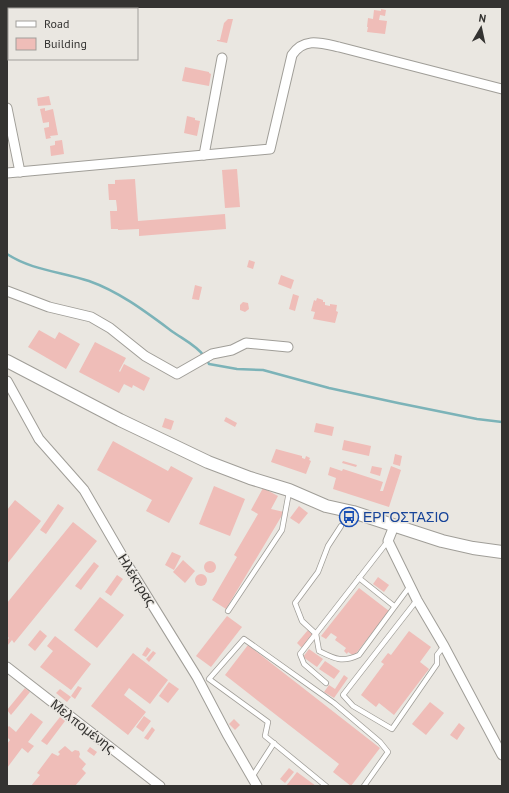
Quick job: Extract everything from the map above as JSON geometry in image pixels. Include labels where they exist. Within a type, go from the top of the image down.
[{"type":"street","points":[[7,174],[270,149],[292,55],[301,45],[310,43],[339,47],[502,89]]},
{"type":"street","points":[[204,155],[222,58]]},
{"type":"street","points":[[7,108],[20,172]]},
{"type":"street","points":[[7,291],[49,307],[91,317],[110,328],[146,356],[177,374],[212,354],[232,350],[246,343],[288,347]]},
{"type":"street","points":[[7,361],[124,422],[196,456],[250,478],[289,490],[326,506],[353,512],[442,541],[473,548],[502,552]]},
{"type":"street","name":"Ηλέκτρας","points":[[7,381],[40,439],[84,490],[127,564],[197,677],[226,734],[254,782]]},
{"type":"street","points":[[394,526],[388,540],[417,600],[444,646],[502,755]]},
{"type":"street","name":"Μελπομένης","points":[[7,667],[160,786]]},
{"type":"lane","points":[[228,611],[282,530],[289,490]]},
{"type":"lane","points":[[341,526],[328,546],[318,572],[295,603],[302,621],[316,634],[319,651],[336,660],[349,660],[359,655],[410,586]]},
{"type":"lane","points":[[326,683],[304,664],[300,654],[388,540]]},
{"type":"lane","points":[[359,578],[394,606]]},
{"type":"lane","points":[[417,600],[343,695],[353,706],[392,729],[437,664],[437,656],[444,646]]},
{"type":"lane","points":[[326,786],[265,736],[268,722],[209,679],[244,638],[334,703],[380,742],[388,752],[364,786]]},
{"type":"lane","points":[[254,782],[274,743]]},
{"type":"building","points":[[381,9],[386,10],[385,16],[380,15],[379,20],[387,21],[385,34],[367,32],[368,18],[373,19],[374,10],[381,11]]},
{"type":"building","points":[[228,19],[233,19],[227,43],[217,41],[220,40],[224,23]]},
{"type":"building","points":[[185,67],[209,72],[211,74],[209,86],[182,81]]},
{"type":"building","points":[[49,96],[51,105],[38,106],[37,98]]},
{"type":"building","points":[[45,108],[45,111],[53,109],[58,135],[50,136],[51,138],[46,139],[44,128],[49,127],[49,122],[43,123],[40,109]]},
{"type":"building","points":[[187,116],[200,121],[197,136],[184,133]]},
{"type":"building","points":[[62,140],[64,154],[51,156],[50,146],[55,145],[55,141]]},
{"type":"building","points":[[237,169],[240,207],[225,208],[222,170]]},
{"type":"building","points":[[135,179],[138,221],[225,214],[226,229],[139,236],[139,229],[111,229],[110,211],[117,211],[117,208],[116,200],[109,200],[108,184],[115,184],[115,180]]},
{"type":"building","points":[[249,260],[255,262],[253,269],[247,267]]},
{"type":"building","points":[[281,275],[294,280],[291,289],[278,284]]},
{"type":"building","points":[[195,285],[202,287],[199,300],[192,299]]},
{"type":"building","points":[[293,294],[299,296],[295,311],[289,309]]},
{"type":"building","points":[[317,298],[323,300],[325,305],[337,305],[336,311],[338,312],[335,323],[313,319],[315,312],[311,311],[314,300],[316,301]]},
{"type":"building","points":[[243,302],[248,303],[249,309],[245,312],[240,310],[240,305]]},
{"type":"building","points":[[39,330],[55,339],[59,332],[80,344],[66,369],[28,347]]},
{"type":"building","points":[[95,342],[126,358],[119,371],[120,372],[124,364],[150,378],[144,391],[133,385],[132,388],[124,384],[119,393],[79,372]]},
{"type":"building","points":[[226,417],[237,423],[235,427],[224,421]]},
{"type":"building","points":[[165,418],[174,421],[171,430],[162,427]]},
{"type":"building","points":[[316,423],[334,427],[332,436],[314,432]]},
{"type":"building","points":[[344,440],[371,446],[369,456],[342,450]]},
{"type":"building","points":[[113,441],[168,471],[171,466],[193,478],[169,523],[146,511],[152,500],[97,470]]},
{"type":"building","points":[[276,449],[302,456],[302,458],[305,459],[306,456],[310,458],[309,460],[311,461],[306,474],[271,462]]},
{"type":"building","points":[[395,454],[402,456],[400,466],[393,464]]},
{"type":"building","points":[[343,461],[357,465],[356,467],[342,463]]},
{"type":"building","points":[[372,466],[382,468],[380,476],[370,473]]},
{"type":"building","points":[[391,466],[401,470],[389,507],[333,489],[336,478],[328,475],[330,467],[342,471],[343,469],[383,482],[380,491],[383,491]]},
{"type":"building","points":[[214,486],[245,499],[230,536],[199,524]]},
{"type":"building","points":[[263,488],[278,496],[271,509],[284,512],[226,609],[212,600],[237,557],[234,555],[258,514],[251,510]]},
{"type":"building","points":[[15,500],[41,521],[7,564],[7,510]]},
{"type":"building","points":[[58,504],[64,508],[46,534],[40,530]]},
{"type":"building","points":[[299,506],[308,513],[299,524],[290,518]]},
{"type":"building","points":[[73,522],[97,541],[14,643],[12,640],[7,646],[7,640],[9,638],[7,636],[7,603]]},
{"type":"building","points":[[172,552],[181,556],[174,570],[165,565]]},
{"type":"building","points":[[183,560],[195,571],[185,583],[173,572]]},
{"type":"building","points":[[210,561],[214,563],[216,567],[214,571],[210,573],[206,571],[204,567],[206,563]]},
{"type":"building","points":[[94,562],[99,566],[81,590],[75,586]]},
{"type":"building","points":[[199,574],[203,574],[207,580],[203,586],[199,586],[195,582],[195,578]]},
{"type":"building","points":[[117,575],[123,579],[111,596],[105,592]]},
{"type":"building","points":[[378,577],[389,585],[384,592],[373,584]]},
{"type":"building","points":[[359,588],[389,611],[354,656],[348,652],[347,654],[344,651],[346,648],[335,640],[337,637],[331,633],[326,639],[321,636]]},
{"type":"building","points":[[100,597],[124,615],[97,648],[74,630]]},
{"type":"building","points":[[227,616],[242,627],[211,667],[196,656]]},
{"type":"building","points":[[40,630],[47,636],[35,651],[28,645]]},
{"type":"building","points":[[308,630],[313,635],[302,648],[297,643]]},
{"type":"building","points":[[409,631],[431,647],[420,662],[429,669],[394,715],[379,703],[376,707],[361,695],[384,664],[381,662],[388,653],[391,655]]},
{"type":"building","points":[[55,636],[91,664],[71,690],[40,667],[53,651],[47,646]]},
{"type":"building","points":[[248,645],[380,748],[351,786],[333,772],[339,764],[225,675]]},
{"type":"building","points":[[147,647],[151,650],[146,657],[142,655]]},
{"type":"building","points":[[309,649],[323,659],[317,667],[303,657]]},
{"type":"building","points":[[153,651],[156,653],[149,662],[146,659]]},
{"type":"building","points":[[133,653],[168,680],[150,704],[129,688],[124,695],[146,712],[128,735],[91,706]]},
{"type":"building","points":[[325,661],[340,671],[334,679],[319,669]]},
{"type":"building","points":[[344,675],[348,678],[334,698],[324,692],[329,685],[335,689]]},
{"type":"building","points":[[169,682],[179,689],[168,703],[159,696]]},
{"type":"building","points":[[78,686],[82,688],[75,699],[71,696]]},
{"type":"building","points":[[25,688],[30,692],[11,715],[7,710]]},
{"type":"building","points":[[60,689],[71,697],[67,702],[56,693]]},
{"type":"building","points":[[430,702],[444,713],[426,735],[412,724]]},
{"type":"building","points":[[31,713],[43,722],[28,742],[34,746],[28,753],[22,748],[7,768],[7,744],[10,740],[7,737],[7,728],[9,726],[16,732]]},
{"type":"building","points":[[144,716],[151,721],[143,732],[136,727]]},
{"type":"building","points":[[60,717],[65,721],[47,745],[41,741]]},
{"type":"building","points":[[234,719],[240,725],[235,730],[229,724]]},
{"type":"building","points":[[459,723],[465,728],[457,740],[450,735]]},
{"type":"building","points":[[152,727],[155,730],[148,740],[144,738]]},
{"type":"building","points":[[65,746],[72,752],[75,750],[79,751],[79,757],[86,764],[82,769],[86,773],[75,786],[31,786],[40,775],[37,773],[52,753],[58,756],[60,754],[58,752]]},
{"type":"building","points":[[90,747],[97,752],[94,756],[87,751]]},
{"type":"building","points":[[289,768],[294,772],[285,783],[280,779]]},
{"type":"building","points":[[297,772],[316,786],[286,786]]},
{"type":"waterway","points":[[7,254],[26,264],[89,281],[111,291],[153,317],[198,349],[204,356]]},
{"type":"waterway","points":[[207,360],[209,364],[237,369],[263,370],[329,388],[477,419],[502,422]]},
{"type":"place","name":"ΕΡΓΟΣΤΑΣΙΟ","points":[[349,517]]}]
